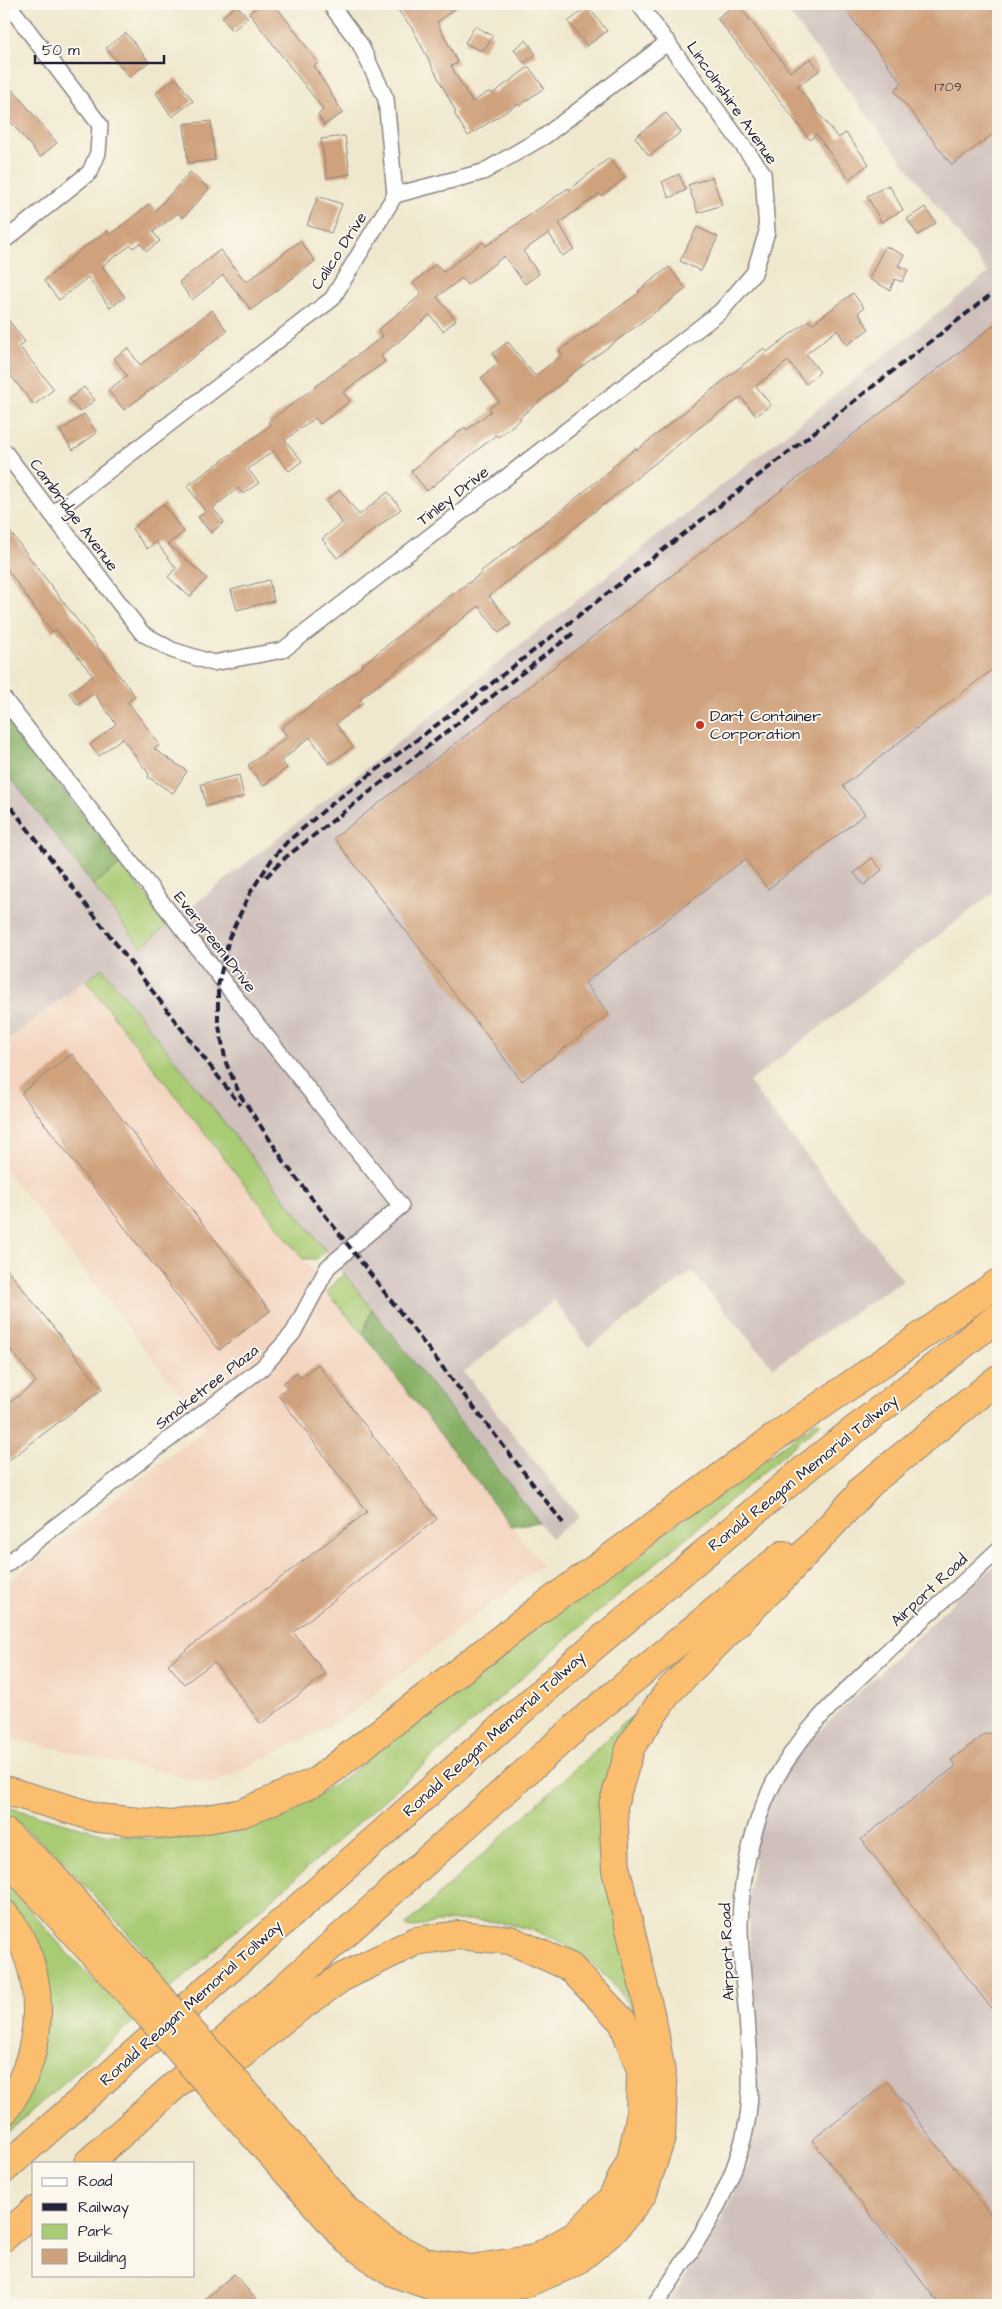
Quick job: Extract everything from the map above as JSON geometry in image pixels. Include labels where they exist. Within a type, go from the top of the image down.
[{"type":"highway","points":[[4,1790],[98,1818],[172,1825],[242,1813],[317,1781],[536,1612],[781,1434],[998,1283]]},
{"type":"highway","name":"Ronald Reagan Memorial Tollway","points":[[4,2169],[588,1651],[811,1464],[998,1317]]},
{"type":"highway","points":[[89,2162],[584,1720],[874,1479],[998,1379]]},
{"type":"highway","points":[[4,1832],[46,1869],[141,1991],[236,2099],[348,2241],[389,2271],[438,2288],[482,2292],[526,2283],[574,2263],[614,2230],[643,2193],[661,2138],[663,2086],[654,2030],[616,1870],[613,1805],[631,1746],[669,1691],[785,1575],[874,1479]]},
{"type":"highway","points":[[4,1858],[141,1991]]},
{"type":"highway","points":[[4,1914],[20,1939],[31,1966],[37,2000],[36,2037],[26,2073],[4,2111]]},
{"type":"highway","points":[[162,2098],[236,2059],[286,2017],[341,1978],[416,1941],[458,1935],[510,1940],[570,1967],[623,2022],[641,2070],[640,2118],[632,2160],[611,2200],[576,2235],[534,2259],[472,2269],[424,2262],[382,2240],[346,2210],[236,2099]]},
{"type":"highway","points":[[4,2237],[32,2213]]},
{"type":"street","points":[[4,241],[90,172],[98,153],[100,125],[8,4]]},
{"type":"street","points":[[330,4],[360,44],[386,99],[395,195],[484,172],[545,136],[668,42]]},
{"type":"street","name":"Lincolnshire Avenue","points":[[639,4],[763,174],[767,232]]},
{"type":"street","name":"Calico Drive","points":[[52,514],[332,299],[395,195]]},
{"type":"street","name":"Tinley Drive","points":[[117,600],[142,633],[172,650],[213,663],[283,650],[721,311],[754,273],[767,232]]},
{"type":"street","name":"Cambridge Avenue","points":[[4,451],[117,600]]},
{"type":"street","name":"Evergreen Drive","points":[[4,699],[229,989],[401,1206]]},
{"type":"street","name":"Smoketree Plaza","points":[[4,1566],[263,1367],[293,1333],[328,1267],[401,1206]]},
{"type":"street","name":"Airport Road","points":[[655,2305],[706,2228],[726,2192],[742,2144],[747,2120],[750,2084],[740,1925],[742,1892],[754,1834],[774,1782],[808,1730],[836,1700],[998,1550]]},
{"type":"shaded area","points":[[782,4],[998,4],[998,889],[749,1082],[903,1280],[773,1367],[692,1272],[588,1347],[554,1300],[464,1372],[579,1517],[551,1538],[102,968],[4,1043],[4,769],[141,947],[988,273]]},
{"type":"shaded area","points":[[86,981],[542,1565],[340,1721],[213,1784],[4,1737],[4,1586],[206,1427],[4,1168],[4,1043]]},
{"type":"shaded area","points":[[998,1562],[998,2305],[667,2305],[716,2230],[749,2164],[757,2101],[748,1898],[759,1821],[793,1756],[967,1589]]},
{"type":"green space","points":[[4,715],[121,864],[93,885],[4,769]]},
{"type":"green space","points":[[121,864],[169,924],[141,947],[93,885]]},
{"type":"green space","points":[[102,968],[326,1251],[316,1259],[303,1259],[86,981]]},
{"type":"green space","points":[[344,1273],[372,1309],[363,1334],[327,1292]]},
{"type":"green space","points":[[372,1309],[539,1522],[511,1526],[363,1334]]},
{"type":"green space","points":[[818,1420],[821,1423],[563,1642],[8,2132],[6,2128],[22,2106],[34,2083],[22,1917],[4,1895],[4,1880],[68,1954],[104,1990],[146,1954],[61,1859],[4,1811],[4,1806],[105,1834],[151,1839],[216,1833],[281,1814],[318,1795],[348,1775],[532,1631]]},
{"type":"green space","points":[[631,1717],[617,1748],[639,2024],[625,2000],[608,1979],[589,1961],[568,1946],[544,1935],[519,1927],[493,1922],[465,1920],[408,1928],[406,1925]]},
{"type":"building","points":[[261,4],[274,4],[318,63],[314,66],[343,113],[324,125],[318,115],[323,109],[249,13]]},
{"type":"building","points":[[393,4],[461,4],[437,22],[458,63],[451,66],[472,102],[490,91],[492,94],[529,67],[544,88],[519,106],[518,104],[468,136],[454,113],[456,112],[412,28]]},
{"type":"building","points":[[738,4],[790,72],[811,58],[819,71],[797,86],[838,138],[846,133],[869,164],[849,179],[816,134],[810,140],[717,18]]},
{"type":"building","points":[[841,4],[998,4],[998,130],[952,165],[894,90],[902,83]]},
{"type":"building","points":[[237,5],[248,18],[232,31],[222,17]]},
{"type":"building","points":[[588,6],[607,31],[587,46],[568,22]]},
{"type":"building","points":[[475,26],[493,36],[484,50],[479,50],[465,43]]},
{"type":"building","points":[[126,33],[149,62],[129,77],[106,48]]},
{"type":"building","points":[[526,40],[536,54],[524,63],[514,49]]},
{"type":"building","points":[[176,78],[193,101],[172,117],[156,93]]},
{"type":"building","points":[[13,90],[57,143],[40,157],[10,121],[4,126],[4,98]]},
{"type":"building","points":[[666,113],[681,132],[649,156],[635,137]]},
{"type":"building","points":[[211,121],[215,160],[188,163],[184,124]]},
{"type":"building","points":[[345,136],[350,174],[327,178],[321,139]]},
{"type":"building","points":[[609,158],[625,178],[602,196],[599,194],[559,223],[574,249],[562,256],[549,233],[523,251],[539,274],[525,284],[504,256],[467,285],[462,278],[437,297],[456,320],[443,331],[430,315],[381,356],[385,362],[343,392],[350,401],[320,424],[315,418],[285,440],[302,461],[289,471],[273,451],[248,469],[259,483],[243,494],[238,488],[213,508],[224,522],[211,533],[198,517],[206,512],[187,486],[271,425],[268,422],[383,336],[378,330],[422,294],[413,283],[436,264],[443,272],[483,242],[486,246],[568,188],[569,190]]},
{"type":"building","points":[[190,172],[209,189],[183,218],[178,213],[153,232],[160,241],[147,251],[140,243],[133,248],[131,245],[102,266],[125,297],[110,308],[88,277],[59,300],[44,281],[83,248],[107,231],[110,235],[149,204],[155,211]]},
{"type":"building","points":[[679,174],[686,190],[669,198],[662,182]]},
{"type":"building","points":[[712,177],[722,205],[698,213],[688,185]]},
{"type":"building","points":[[889,185],[903,210],[881,222],[867,196]]},
{"type":"building","points":[[318,196],[342,204],[331,233],[307,225]]},
{"type":"building","points":[[925,207],[936,223],[918,235],[907,219]]},
{"type":"building","points":[[697,227],[718,237],[701,271],[680,261]]},
{"type":"building","points":[[300,241],[315,261],[251,310],[223,275],[192,300],[179,282],[220,250],[246,282]]},
{"type":"building","points":[[885,246],[904,255],[898,266],[908,270],[902,282],[895,279],[890,290],[869,279]]},
{"type":"building","points":[[669,267],[686,289],[565,379],[520,417],[521,419],[498,437],[496,435],[427,491],[411,471],[465,427],[467,430],[491,411],[489,408],[499,401],[481,378],[499,363],[492,354],[508,342],[535,376],[562,355],[559,351],[640,292],[638,291]]},
{"type":"building","points":[[853,293],[864,308],[858,312],[869,329],[847,345],[837,330],[806,354],[820,372],[806,384],[788,361],[756,386],[771,405],[756,416],[741,397],[704,424],[489,596],[511,624],[499,633],[479,606],[360,699],[363,703],[336,724],[353,747],[329,764],[310,737],[281,761],[287,768],[263,786],[248,765],[288,737],[281,728],[362,667],[432,609],[481,574],[480,572],[564,508],[612,467],[636,448],[637,450],[764,348],[767,352],[809,320],[812,324]]},
{"type":"building","points":[[212,310],[227,331],[124,410],[108,390],[127,376],[114,358],[128,348],[140,365]]},
{"type":"building","points":[[4,314],[25,342],[19,346],[54,389],[34,405],[4,367]]},
{"type":"building","name":"Dart Container Corporation","points":[[998,322],[998,665],[843,786],[865,814],[768,889],[745,859],[585,983],[609,1014],[522,1081],[334,838]]},
{"type":"building","points":[[84,387],[95,400],[80,412],[69,399]]},
{"type":"building","points":[[84,414],[97,433],[73,450],[60,431]]},
{"type":"building","points":[[340,490],[359,515],[388,492],[401,509],[337,558],[322,539],[342,523],[326,501]]},
{"type":"building","points":[[163,504],[184,532],[168,544],[207,578],[190,597],[168,577],[176,568],[156,542],[147,549],[132,529]]},
{"type":"building","points":[[4,524],[135,696],[128,702],[160,745],[154,749],[187,771],[173,793],[148,777],[149,774],[122,738],[99,756],[90,745],[116,724],[94,693],[78,705],[69,693],[93,676],[56,629],[52,632],[4,565]]},
{"type":"building","points":[[269,580],[274,601],[237,610],[231,590]]},
{"type":"building","points":[[239,775],[244,797],[206,806],[201,784]]},
{"type":"building","points":[[872,858],[882,870],[864,885],[854,873]]},
{"type":"building","points":[[72,1054],[270,1311],[219,1350],[21,1093]]},
{"type":"building","points":[[4,1265],[102,1389],[4,1464],[4,1407],[36,1382],[4,1341]]},
{"type":"building","points":[[318,1364],[437,1519],[293,1632],[326,1674],[261,1724],[214,1662],[184,1684],[168,1664],[367,1512],[278,1395],[287,1388],[283,1383],[297,1373],[300,1378]]},
{"type":"building","points":[[998,1732],[998,2017],[861,1839],[956,1766],[951,1760],[985,1734]]},
{"type":"building","points":[[888,2082],[998,2224],[998,2305],[940,2305],[812,2140]]},
{"type":"building","points":[[234,2274],[261,2305],[198,2305]]},
{"type":"railway","points":[[284,1161],[240,1095],[226,1063],[218,1021],[218,986],[229,938],[250,893],[272,859],[287,842],[335,801],[478,694],[998,289]]},
{"type":"railway","points":[[266,877],[286,857],[576,631]]},
{"type":"railway","points":[[4,798],[240,1105]]},
{"type":"railway","points":[[280,1157],[563,1523]]},
{"type":"place","name":"Dart Container Corporation","points":[[700,725]]}]
